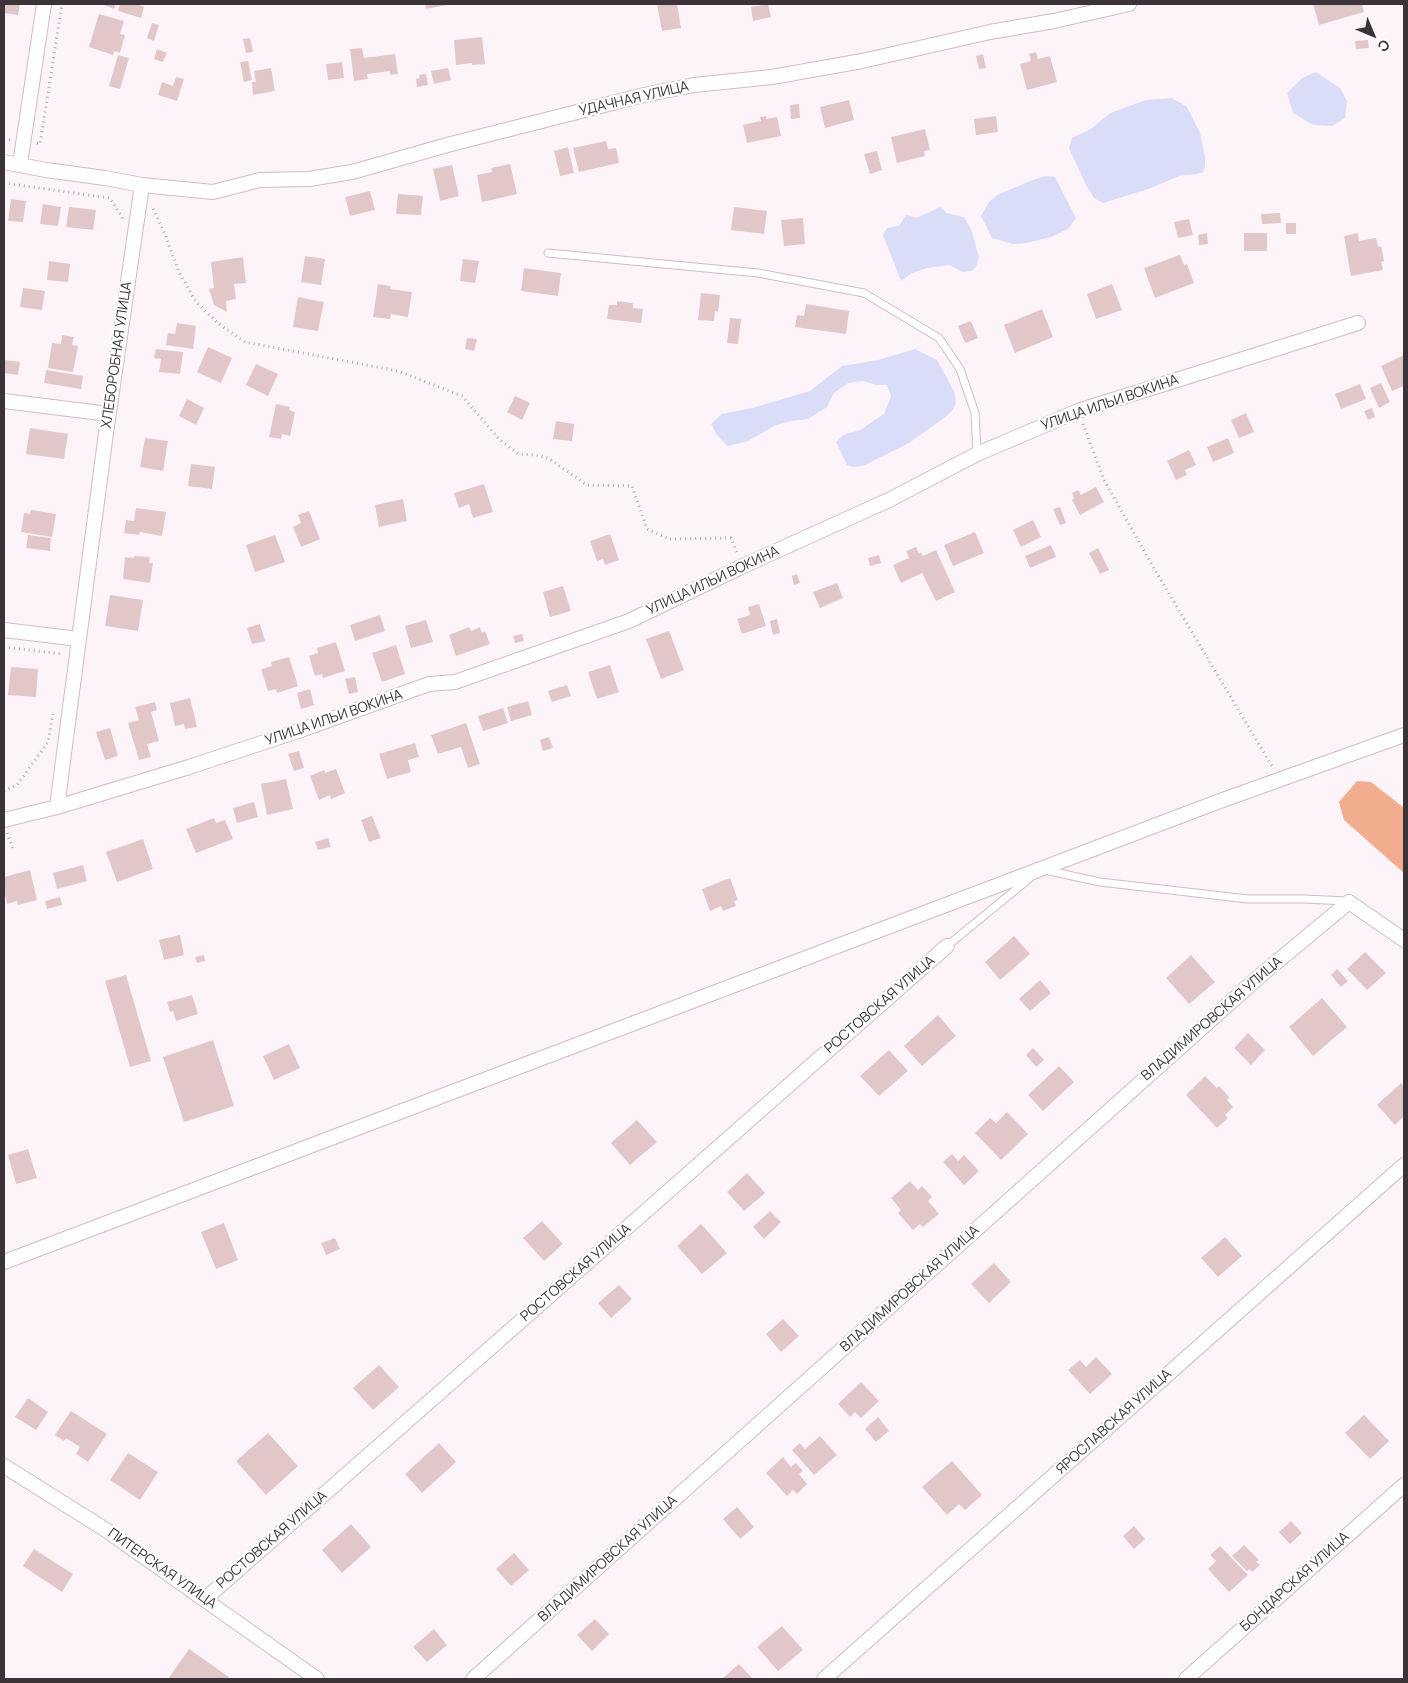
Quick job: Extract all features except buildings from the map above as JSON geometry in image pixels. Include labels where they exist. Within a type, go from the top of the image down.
[{"type":"street","points":[[20,164],[44,4]]},
{"type":"street","name":"УДАЧНАЯ УЛИЦА","points":[[142,186],[213,192],[260,180],[309,179],[352,172],[451,144],[644,95],[694,85],[772,77],[862,61],[990,32],[1054,21],[1129,4]]},
{"type":"street","points":[[4,162],[105,178],[142,186]]},
{"type":"street","name":"ХЛЕБОРОБНАЯ УЛИЦА","points":[[57,807],[108,414],[142,186]]},
{"type":"street","name":"УЛИЦА ИЛЬИ ВОКИНА","points":[[5,825],[304,729],[429,684],[455,682],[629,621],[743,566],[889,500],[977,454],[1078,411],[1358,323]]},
{"type":"street","points":[[4,400],[108,414]]},
{"type":"street","points":[[4,630],[79,639]]},
{"type":"street","points":[[4,1262],[1040,869],[1404,734]]},
{"type":"street","points":[[1349,902],[1404,940]]},
{"type":"street","name":"ВЛАДИМИРОВСКАЯ УЛИЦА","points":[[473,1679],[1261,975],[1349,902]]},
{"type":"street","name":"РОСТОВСКАЯ УЛИЦА","points":[[205,1599],[947,946]]},
{"type":"street","name":"ЯРОСЛАВСКАЯ УЛИЦА","points":[[824,1679],[1404,1165]]},
{"type":"street","name":"ПИТЕРСКАЯ УЛИЦА","points":[[4,1466],[106,1530],[317,1679]]},
{"type":"street","name":"БОНДАРСКАЯ УЛИЦА","points":[[1186,1679],[1404,1485]]},
{"type":"lane","points":[[548,253],[758,273],[864,293],[940,338],[960,369],[975,413],[977,454]]},
{"type":"lane","points":[[947,946],[1040,869],[1100,882],[1248,898],[1349,902]]},
{"type":"path","points":[[24,142],[40,144],[62,4]]},
{"type":"path","points":[[4,183],[110,198],[125,223]]},
{"type":"path","points":[[142,186],[164,232],[179,272],[196,302],[219,324],[245,342],[398,371],[462,396],[500,440],[519,454],[548,458],[586,485],[632,486],[647,529],[669,539],[731,538],[743,566]]},
{"type":"path","points":[[1078,411],[1104,480],[1152,565],[1280,779]]},
{"type":"path","points":[[60,664],[64,637]]},
{"type":"path","points":[[4,646],[62,654]]},
{"type":"path","points":[[4,791],[17,785],[48,742],[53,713]]},
{"type":"path","points":[[5,825],[14,852]]},
{"type":"shaded area","points":[[1357,781],[1371,782],[1404,808],[1404,873],[1344,820],[1339,802]]},
{"type":"water","points":[[1316,72],[1340,88],[1347,101],[1345,118],[1332,126],[1313,125],[1293,113],[1287,93],[1302,78]]},
{"type":"water","points":[[1172,98],[1187,107],[1200,133],[1205,156],[1203,172],[1179,176],[1151,188],[1103,203],[1094,198],[1069,148],[1072,138],[1091,129],[1110,113],[1146,100]]},
{"type":"water","points":[[1046,176],[1055,177],[1076,218],[1068,229],[1051,237],[1027,243],[1013,244],[992,238],[981,216],[989,202],[997,195]]},
{"type":"water","points":[[940,207],[947,213],[964,217],[971,229],[979,257],[976,267],[971,271],[962,272],[950,265],[927,268],[912,273],[901,281],[883,235],[887,228],[899,226],[906,215],[917,218]]},
{"type":"water","points":[[915,349],[937,360],[954,391],[955,406],[944,418],[909,443],[865,465],[854,467],[847,465],[836,442],[843,435],[860,430],[884,414],[891,396],[887,385],[876,385],[863,381],[848,383],[834,393],[827,407],[808,419],[774,426],[748,441],[727,446],[717,435],[711,424],[722,414],[752,408],[810,391],[842,366],[878,360]]}]
